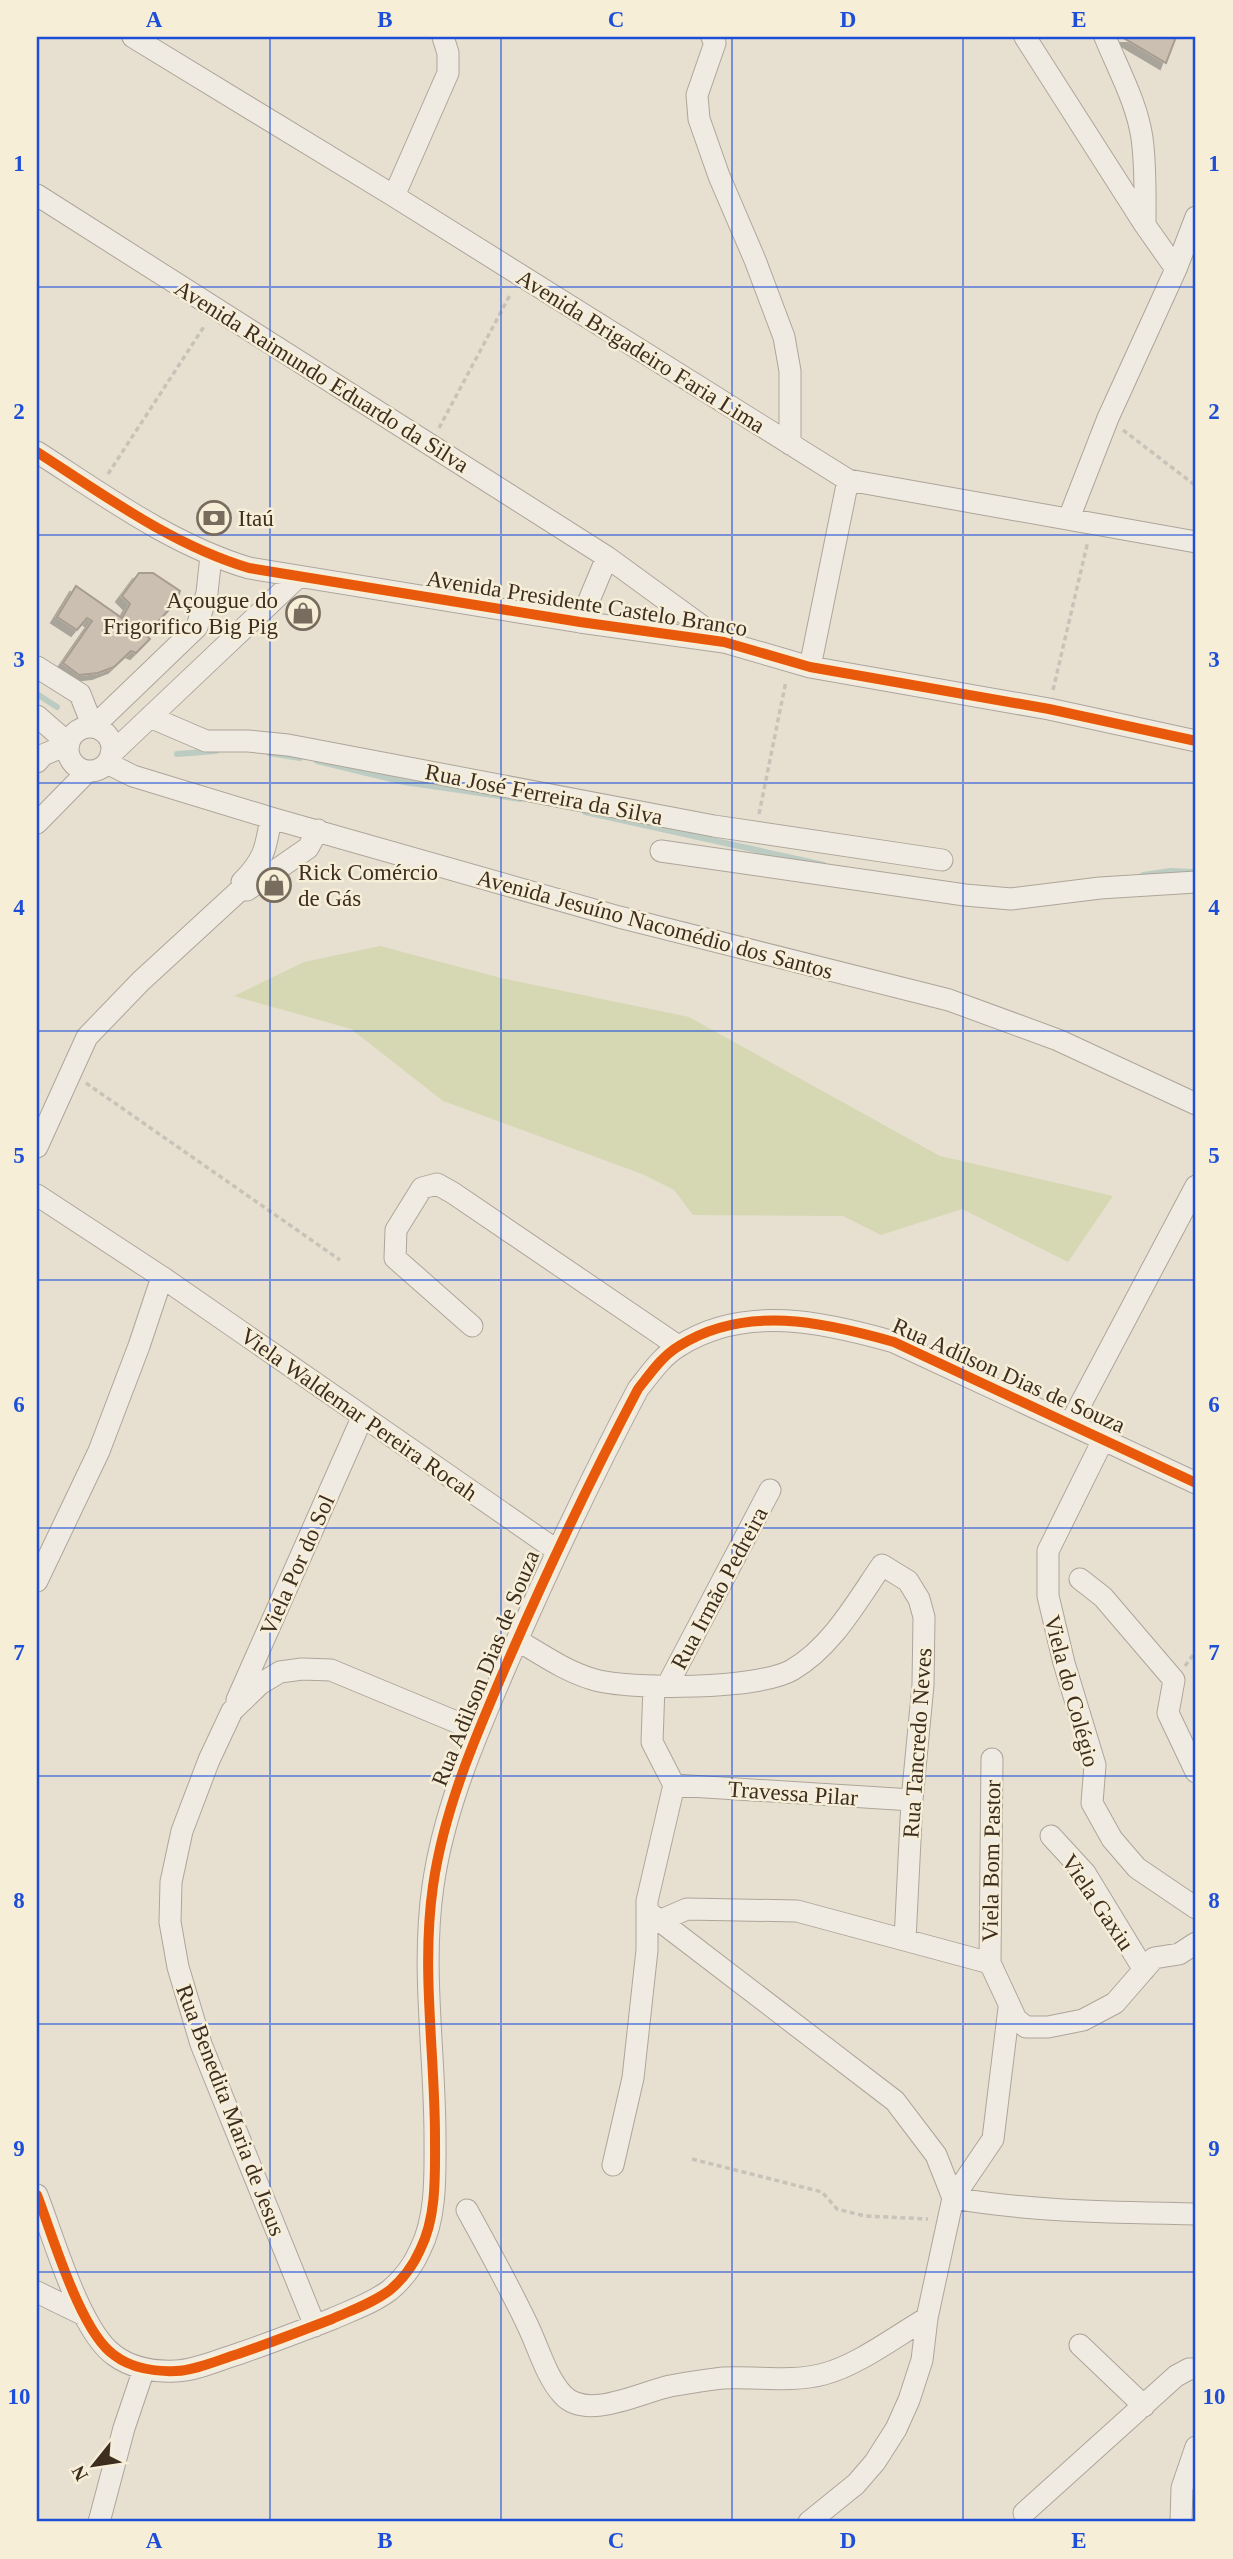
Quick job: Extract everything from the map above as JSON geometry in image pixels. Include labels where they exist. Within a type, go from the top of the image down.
[{"type":"street","name":"Avenida Brigadeiro Faria Lima","points":[[133,37],[848,480],[1196,542]]},
{"type":"street","points":[[394,197],[448,73],[448,53],[443,37]]},
{"type":"street","points":[[712,37],[715,43],[697,95],[699,119],[784,337],[790,372],[790,444]]},
{"type":"street","points":[[1025,37],[1176,269]]},
{"type":"street","points":[[1105,37],[1136,112],[1142,136],[1145,225]]},
{"type":"street","name":"Avenida Raimundo Eduardo da Silva","points":[[37,195],[607,558],[724,642]]},
{"type":"street","points":[[1069,518],[1108,418],[1176,269],[1196,217]]},
{"type":"street","name":"Avenida Presidente Castelo Branco","points":[[37,452],[176,539],[211,556],[249,568],[580,622],[724,642],[800,664],[1049,709],[1196,741]]},
{"type":"street","points":[[800,664],[848,480]]},
{"type":"street","points":[[93,727],[197,627],[207,593],[211,556]]},
{"type":"street","points":[[580,622],[607,558]]},
{"type":"street","points":[[37,823],[298,577]]},
{"type":"street","points":[[37,667],[80,694],[93,727]]},
{"type":"street","points":[[37,716],[69,744]]},
{"type":"street","name":"Rua José Ferreira da Silva","points":[[150,717],[206,741],[288,745],[756,832],[942,860]]},
{"type":"street","points":[[93,727],[100,729],[110,740],[102,762],[77,767],[69,755],[73,734],[93,727]]},
{"type":"street","points":[[37,762],[43,755],[69,744]]},
{"type":"street","name":"Avenida Jesuíno Nacomédio dos Santos","points":[[102,762],[133,776],[271,818],[619,917],[949,1000],[1058,1040],[1196,1104]]},
{"type":"street","points":[[37,1147],[87,1037],[141,981],[240,890],[242,882],[264,854],[271,818]]},
{"type":"street","points":[[240,890],[247,890],[308,848],[318,830]]},
{"type":"street","name":"Rua José Ferreira da Silva","points":[[661,851],[965,895],[1011,899],[1114,887],[1196,882]]},
{"type":"street","points":[[472,1326],[395,1258],[396,1230],[422,1188],[437,1184],[453,1193],[678,1346]]},
{"type":"street","points":[[1070,1424],[1196,1186]]},
{"type":"street","name":"Viela Waldemar Pereira Rocah","points":[[37,1195],[556,1550]]},
{"type":"street","points":[[37,1581],[99,1451],[162,1278]]},
{"type":"street","name":"Rua Adílson Dias de Souza","points":[[678,1346],[730,1324],[753,1321],[793,1320],[841,1327],[894,1342],[1196,1483]]},
{"type":"street","name":"Rua Adilson Dias de Souza","points":[[144,2369],[174,2372],[192,2369],[314,2326],[367,2304],[389,2291],[406,2274],[422,2248],[431,2211],[435,2177],[428,1936],[442,1838],[478,1731],[556,1550],[638,1389],[678,1346]]},
{"type":"street","name":"Viela Por do Sol","points":[[232,1711],[362,1418]]},
{"type":"street","name":"Viela do Colégio","points":[[1103,1440],[1048,1551],[1048,1596],[1064,1663],[1096,1765],[1092,1803],[1112,1839],[1137,1868],[1196,1908]]},
{"type":"street","name":"Rua Irmão Pedreira","points":[[661,1686],[770,1490]]},
{"type":"street","name":"Rua Tancredo Neves","points":[[661,1686],[736,1683],[779,1676],[793,1670],[830,1637],[882,1565],[908,1581],[919,1599],[925,1617],[923,1685],[912,1800],[905,1940]]},
{"type":"street","points":[[1080,1580],[1103,1597],[1174,1680],[1168,1713],[1196,1772]]},
{"type":"street","points":[[517,1640],[566,1669],[593,1680],[622,1686],[661,1686],[652,1742],[674,1785],[647,1901],[653,1916],[895,2101],[936,2155],[953,2198]]},
{"type":"street","name":"Rua Benedita Maria de Jesus","points":[[314,2326],[201,2044],[178,1967],[170,1922],[171,1882],[182,1831],[209,1760],[232,1711],[260,1685],[280,1672],[302,1669],[331,1670],[478,1731]]},
{"type":"street","name":"Viela Bom Pastor","points":[[990,1963],[992,1759]]},
{"type":"street","name":"Travessa Pilar","points":[[674,1785],[912,1800]]},
{"type":"street","name":"Viela Gaxiu","points":[[1051,1836],[1084,1873],[1144,1970]]},
{"type":"street","points":[[653,1916],[687,1909],[797,1911],[990,1963],[1009,2008],[1016,2020],[1026,2027],[1048,2027],[1083,2020],[1115,2003],[1154,1958],[1179,1954],[1196,1944]]},
{"type":"street","points":[[613,2165],[633,2078],[653,1916]]},
{"type":"street","points":[[810,2522],[856,2484],[875,2462],[896,2429],[909,2400],[922,2360],[927,2318],[953,2198],[993,2139],[1009,2008]]},
{"type":"street","points":[[37,2195],[84,2315],[103,2345],[116,2357],[144,2369],[124,2428],[99,2522]]},
{"type":"street","points":[[953,2198],[1003,2207],[1042,2210],[1196,2214]]},
{"type":"street","points":[[467,2210],[550,2374],[563,2395],[574,2403],[588,2406],[613,2404],[671,2386],[723,2378],[806,2378],[827,2373],[875,2349],[927,2318]]},
{"type":"street","points":[[37,2292],[84,2315]]},
{"type":"street","points":[[1080,2345],[1144,2406]]},
{"type":"street","points":[[1024,2513],[1176,2376],[1189,2369],[1196,2369]]},
{"type":"street","points":[[1181,2522],[1182,2488],[1196,2447]]},
{"type":"path","points":[[430,445],[520,276]]},
{"type":"path","points":[[97,491],[216,309]]},
{"type":"path","points":[[1108,418],[1196,486]]},
{"type":"path","points":[[1049,709],[1092,523]]},
{"type":"path","points":[[756,832],[800,664]]},
{"type":"path","points":[[70,1072],[340,1260]]},
{"type":"path","points":[[692,2159],[822,2192],[837,2209],[865,2216],[948,2220]]},
{"type":"green space","points":[[380,946],[501,978],[689,1017],[940,1156],[1113,1196],[1068,1262],[962,1209],[881,1235],[843,1216],[693,1215],[674,1190],[642,1174],[443,1101],[351,1029],[234,996],[304,962]]},
{"type":"building","points":[[1122,37],[1176,37],[1166,63]]},
{"type":"building","points":[[139,573],[153,573],[180,591],[176,602],[146,635],[150,639],[136,653],[131,651],[114,667],[98,673],[79,675],[63,663],[92,621],[87,618],[77,630],[57,617],[76,586],[122,618],[130,604],[122,596]]},
{"type":"waterway","points":[[37,694],[57,707]]},
{"type":"waterway","points":[[177,754],[216,751]]},
{"type":"waterway","points":[[269,753],[300,758]]},
{"type":"waterway","points":[[317,761],[404,782],[520,799]]},
{"type":"waterway","points":[[585,812],[824,865]]},
{"type":"waterway","points":[[1143,875],[1171,871],[1195,872]]},
{"type":"cycle path","points":[[37,452],[166,533],[249,568],[580,622],[724,642],[810,667],[1049,709],[1196,741]]},
{"type":"cycle path","points":[[37,2195],[69,2281],[90,2326],[114,2355],[128,2363],[152,2370],[192,2369],[262,2346],[369,2303],[390,2290],[407,2272],[426,2237],[434,2195],[434,2106],[428,1949],[433,1886],[453,1800],[485,1716],[587,1490],[638,1389],[662,1360],[679,1346],[704,1333],[758,1321],[813,1323],[894,1342],[1196,1483]]},
{"type":"place","name":"Itaú","points":[[214,518]]},
{"type":"place","name":"Açougue do Frigorifico Big Pig","points":[[303,613]]},
{"type":"place","name":"Rick Comércio de Gás","points":[[274,885]]}]
